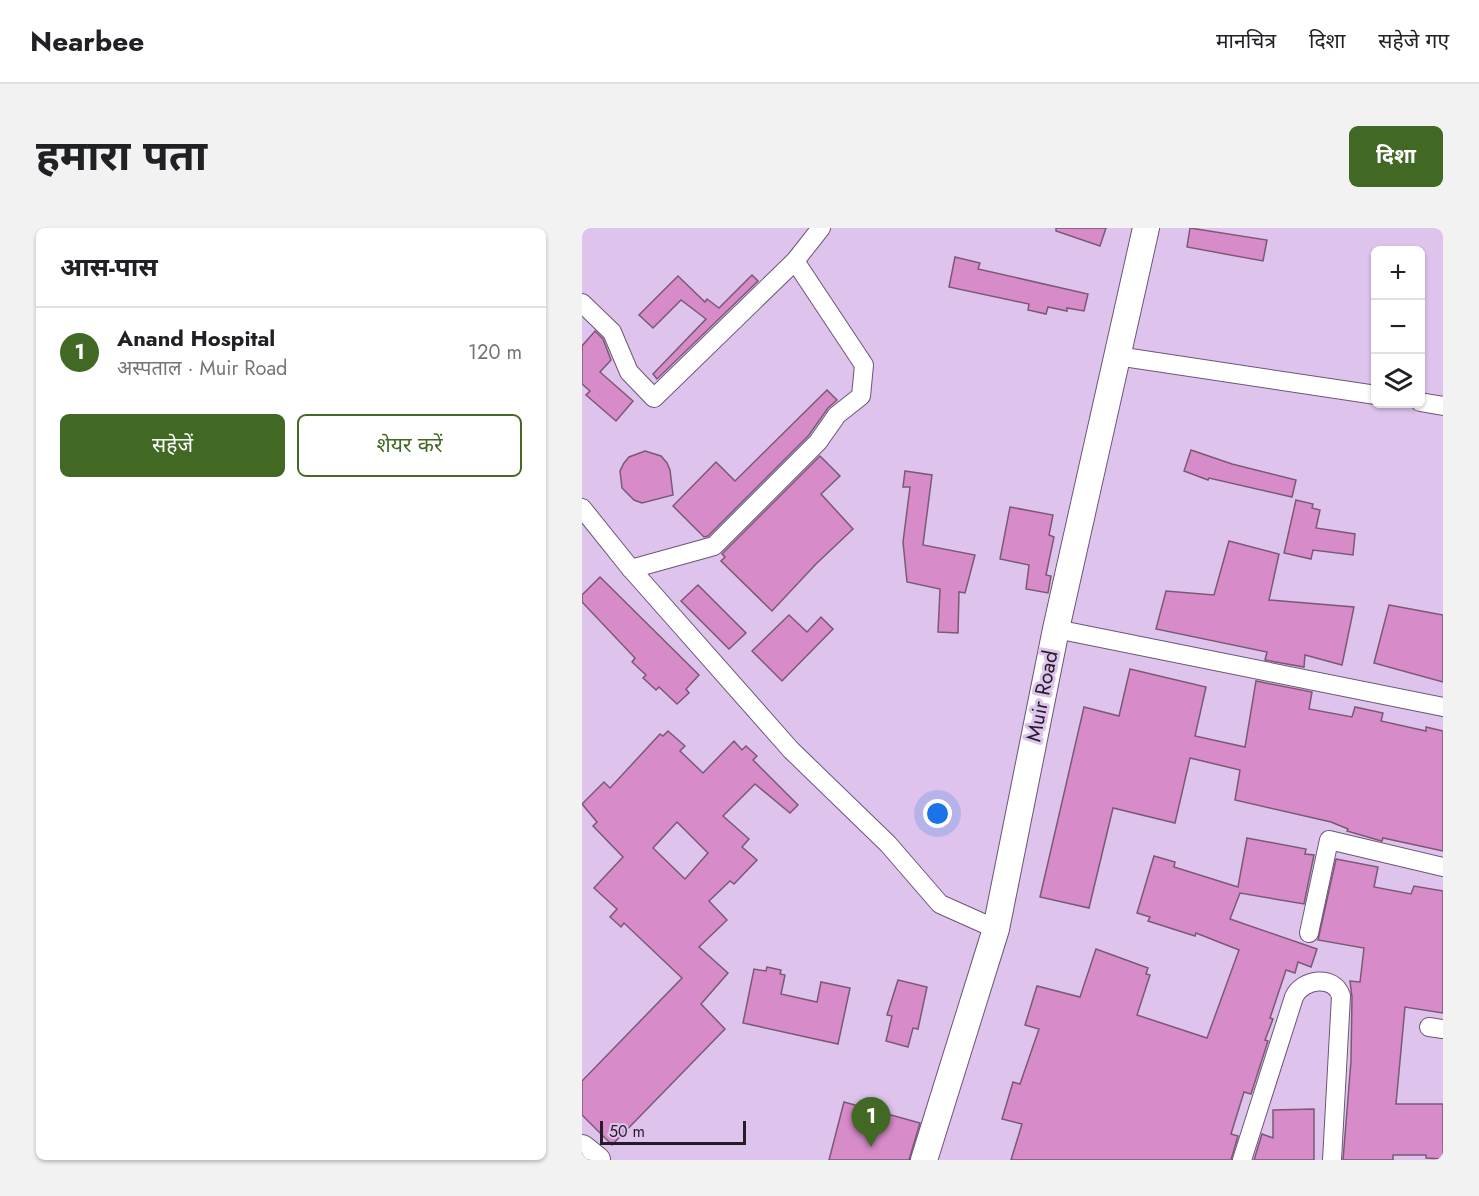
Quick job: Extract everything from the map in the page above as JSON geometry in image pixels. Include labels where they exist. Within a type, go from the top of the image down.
[{"type":"street","points":[[582,305],[612,332],[629,372],[654,398],[795,261],[821,228]]},
{"type":"street","name":"Muir Road","points":[[924,1160],[996,929],[1056,629],[1146,228]]},
{"type":"street","points":[[631,569],[714,546],[819,442],[837,415],[861,396],[864,364],[795,261]]},
{"type":"street","points":[[1117,356],[1371,394]]},
{"type":"street","points":[[1425,403],[1443,406]]},
{"type":"street","points":[[582,508],[631,569],[791,750],[888,844],[940,904],[996,929]]},
{"type":"street","points":[[1056,629],[1443,707]]},
{"type":"street","points":[[1309,933],[1329,840],[1443,867]]},
{"type":"street","points":[[1242,1160],[1294,997],[1298,990],[1309,982],[1329,983],[1339,990],[1341,996],[1332,1160]]},
{"type":"street","points":[[582,1148],[597,1160]]},
{"type":"building","points":[[1056,228],[1106,228],[1100,246],[1056,231]]},
{"type":"building","points":[[1190,228],[1267,240],[1263,261],[1187,247]]},
{"type":"building","points":[[955,257],[980,263],[978,269],[1088,294],[1084,311],[1067,308],[1067,311],[1048,307],[1046,314],[1028,310],[1029,304],[949,287]]},
{"type":"building","points":[[752,275],[758,281],[657,379],[653,374],[706,319],[681,300],[653,328],[639,315],[678,276],[705,302],[707,299],[719,308]]},
{"type":"building","points":[[595,331],[603,339],[611,360],[600,372],[633,401],[616,421],[586,395],[590,391],[582,384],[582,346]]},
{"type":"building","points":[[827,390],[837,400],[828,408],[809,435],[708,536],[704,537],[673,506],[716,462],[735,481]]},
{"type":"building","points":[[1191,450],[1232,464],[1296,480],[1292,497],[1209,478],[1208,480],[1184,471]]},
{"type":"building","points":[[645,451],[661,456],[667,463],[673,495],[642,503],[634,500],[622,488],[620,471],[624,463],[629,457]]},
{"type":"building","points":[[820,456],[840,476],[821,494],[853,529],[772,611],[721,561],[725,557],[722,554]]},
{"type":"building","points":[[905,471],[932,475],[923,545],[975,555],[965,593],[959,592],[958,633],[938,632],[940,589],[907,582],[903,542],[910,487],[903,487]]},
{"type":"building","points":[[1296,500],[1313,504],[1312,508],[1320,510],[1316,528],[1355,534],[1353,555],[1313,550],[1311,559],[1284,553]]},
{"type":"building","points":[[1010,507],[1053,515],[1049,535],[1054,537],[1046,575],[1051,576],[1048,593],[1026,589],[1029,565],[1000,559]]},
{"type":"building","points":[[1229,541],[1279,554],[1269,600],[1354,607],[1342,665],[1305,655],[1304,667],[1265,660],[1267,652],[1156,629],[1166,591],[1214,595]]},
{"type":"building","points":[[600,577],[699,675],[686,689],[689,693],[677,704],[659,687],[656,690],[643,678],[646,675],[632,662],[635,658],[582,602],[582,595]]},
{"type":"building","points":[[698,585],[746,633],[729,649],[681,601]]},
{"type":"building","points":[[1389,605],[1443,615],[1443,682],[1374,663]]},
{"type":"building","points":[[789,615],[807,632],[821,617],[833,629],[782,681],[752,651]]},
{"type":"building","points":[[1130,669],[1206,687],[1195,736],[1245,747],[1256,681],[1312,692],[1309,709],[1352,717],[1355,707],[1383,713],[1381,721],[1426,731],[1426,727],[1443,731],[1443,851],[1383,838],[1382,841],[1347,831],[1348,829],[1331,822],[1235,800],[1240,770],[1190,758],[1175,823],[1113,808],[1089,908],[1040,897],[1084,707],[1119,716]]},
{"type":"building","points":[[668,731],[685,746],[680,751],[703,773],[734,741],[742,750],[746,746],[757,756],[753,760],[798,805],[790,813],[755,784],[723,816],[749,839],[742,847],[757,860],[734,884],[730,881],[709,901],[727,920],[699,947],[728,973],[701,1004],[725,1029],[612,1145],[582,1115],[582,1081],[682,978],[624,923],[621,927],[610,917],[617,909],[594,888],[623,857],[593,826],[597,822],[582,804],[604,782],[610,788],[660,734],[663,736]],"holes":[[[677,822],[708,853],[685,879],[653,848]]]},
{"type":"building","points":[[1247,838],[1306,849],[1305,854],[1314,855],[1304,904],[1240,893],[1230,919],[1317,949],[1311,967],[1298,962],[1295,973],[1286,970],[1270,1018],[1273,1019],[1265,1040],[1268,1041],[1251,1094],[1244,1092],[1231,1134],[1238,1136],[1231,1160],[1011,1160],[1022,1124],[1002,1119],[1013,1082],[1020,1084],[1039,1029],[1025,1025],[1037,986],[1080,997],[1096,949],[1148,968],[1146,974],[1150,975],[1137,1015],[1207,1038],[1239,950],[1196,933],[1195,936],[1148,921],[1150,917],[1137,913],[1154,856],[1175,862],[1174,867],[1238,887]]},
{"type":"building","points":[[1336,859],[1378,867],[1374,887],[1411,894],[1414,886],[1443,891],[1443,1013],[1405,1007],[1396,1104],[1443,1104],[1443,1159],[1426,1158],[1426,1155],[1393,1155],[1393,1160],[1343,1160],[1351,1061],[1350,981],[1360,982],[1364,948],[1318,940]]},
{"type":"building","points":[[767,967],[781,970],[780,974],[785,975],[781,994],[817,1002],[821,982],[850,988],[838,1044],[743,1023],[754,969],[766,971]]},
{"type":"building","points":[[898,980],[927,987],[918,1029],[913,1028],[908,1047],[886,1041],[892,1016],[887,1015]]},
{"type":"building","points":[[844,1102],[920,1123],[909,1160],[829,1160]]},
{"type":"building","points":[[1314,1109],[1314,1160],[1254,1160],[1262,1134],[1273,1138],[1273,1110]]},
{"type":"place","name":"Anand Hospital","points":[[871,1147]]}]
